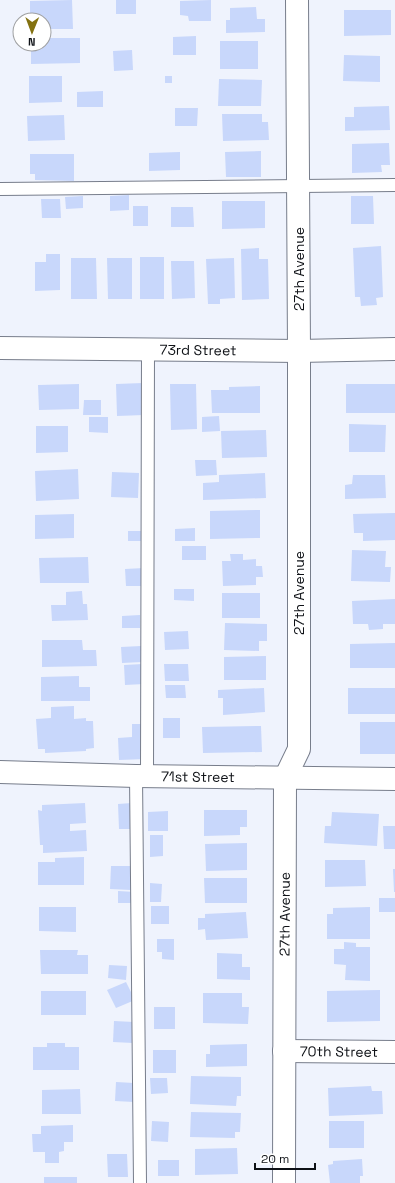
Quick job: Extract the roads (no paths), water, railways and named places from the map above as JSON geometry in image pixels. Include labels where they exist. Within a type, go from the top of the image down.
[{"type":"street","name":"27th Avenue","points":[[284,1183],[285,778],[299,749],[297,0]]},
{"type":"street","name":"73rd Street","points":[[0,348],[299,351],[395,349]]},
{"type":"street","name":"71st Street","points":[[0,772],[142,776],[395,779]]},
{"type":"street","name":"70th Street","points":[[284,1051],[395,1052]]},
{"type":"lane","points":[[0,189],[395,185]]},
{"type":"lane","points":[[140,1183],[142,776],[148,350]]}]
